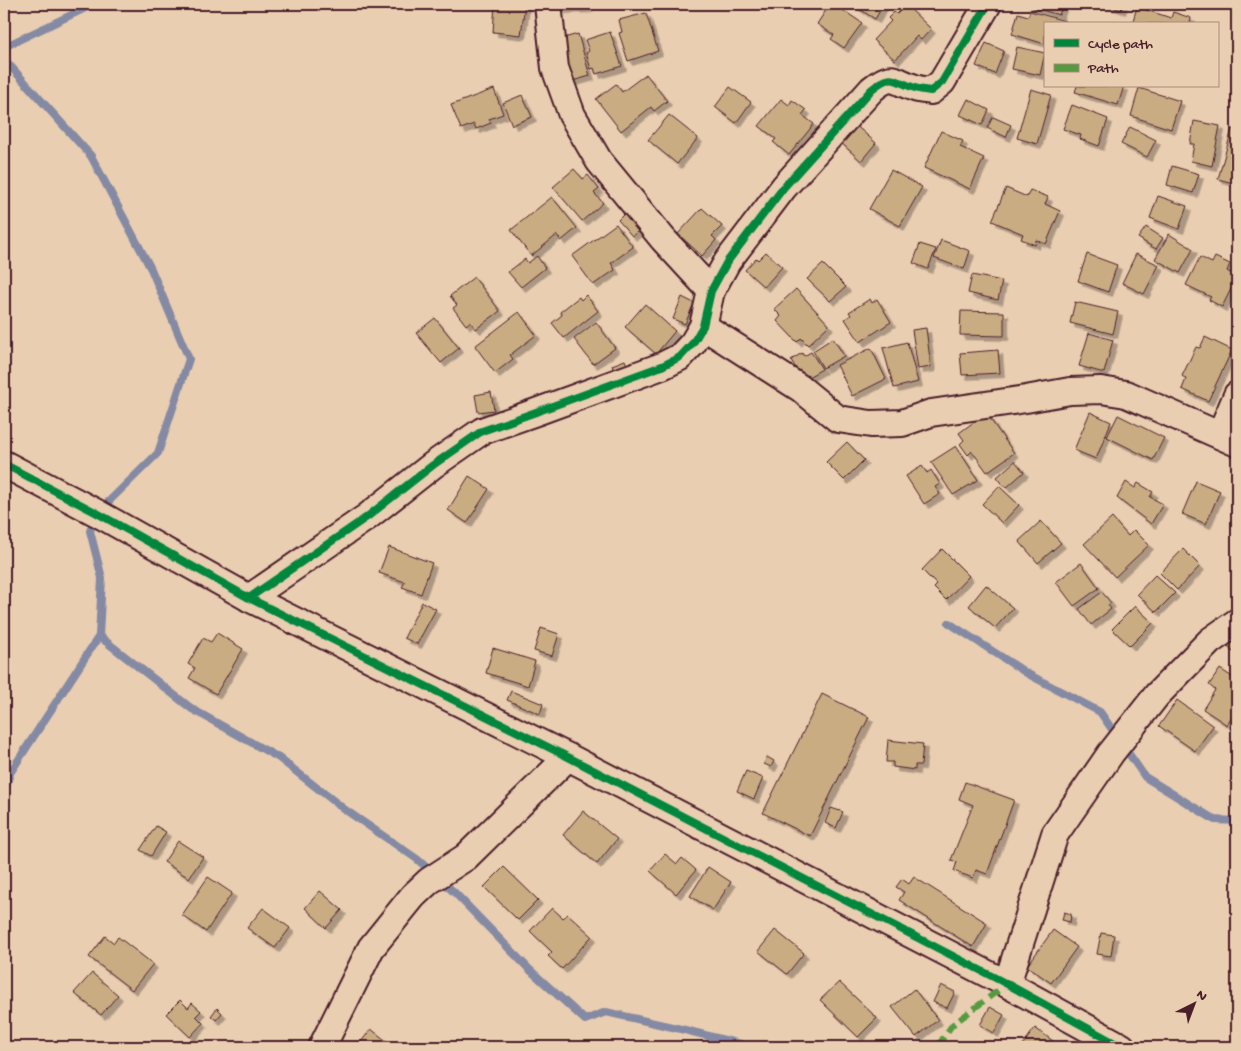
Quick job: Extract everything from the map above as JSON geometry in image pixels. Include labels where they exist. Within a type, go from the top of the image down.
[{"type":"street","points":[[548,4],[555,68],[572,115],[599,161],[663,239],[711,291]]},
{"type":"street","points":[[250,598],[367,517],[433,465],[482,430],[662,366],[680,357],[693,343],[703,326],[711,291],[727,262],[784,187],[872,89],[882,81],[894,79],[915,88],[931,91],[942,82],[988,4]]},
{"type":"street","points":[[703,326],[800,388],[838,419],[871,424],[902,423],[931,413],[1070,391],[1101,390],[1126,394],[1229,439],[1237,395]]},
{"type":"street","points":[[4,464],[250,598],[568,756],[1007,984],[1122,1047]]},
{"type":"street","points":[[1007,984],[1055,834],[1110,753],[1157,696],[1210,641],[1237,622]]},
{"type":"street","points":[[322,1047],[371,948],[413,896],[438,875],[466,857],[568,756]]},
{"type":"building","points":[[495,4],[525,4],[521,35],[493,32]]},
{"type":"building","points":[[560,4],[588,4],[588,8],[560,9]]},
{"type":"building","points":[[830,4],[834,4],[862,23],[844,48],[831,39],[834,35],[817,24]]},
{"type":"building","points":[[854,4],[884,4],[875,19]]},
{"type":"building","points":[[1028,4],[1063,4],[1059,15],[1028,6]]},
{"type":"building","points":[[1104,4],[1123,4],[1121,10]]},
{"type":"building","points":[[906,5],[931,29],[921,40],[917,36],[895,60],[873,40],[891,21],[888,18],[894,12],[897,14]]},
{"type":"building","points":[[1137,7],[1171,18],[1173,12],[1191,18],[1190,22],[1133,22]]},
{"type":"building","points":[[1030,11],[1065,21],[1044,22],[1044,44],[1012,34],[1018,13],[1028,16]]},
{"type":"building","points":[[646,13],[658,51],[628,61],[619,33],[622,32],[619,20]]},
{"type":"building","points":[[610,32],[622,66],[596,74],[594,68],[591,69],[586,53],[589,51],[585,40]]},
{"type":"building","points":[[578,34],[590,76],[569,82],[557,40]]},
{"type":"building","points":[[986,43],[1004,51],[995,74],[976,66]]},
{"type":"building","points":[[1017,47],[1044,53],[1040,75],[1012,69]]},
{"type":"building","points":[[646,74],[667,101],[654,111],[651,107],[621,131],[596,99],[616,84],[622,92]]},
{"type":"building","points":[[730,87],[751,102],[736,123],[715,107]]},
{"type":"building","points":[[1076,88],[1123,88],[1118,105],[1075,92]]},
{"type":"building","points":[[1139,88],[1180,101],[1171,129],[1131,116]]},
{"type":"building","points":[[494,89],[503,114],[489,119],[491,123],[476,129],[474,124],[461,129],[451,105]]},
{"type":"building","points":[[1031,89],[1051,95],[1037,144],[1017,138]]},
{"type":"building","points":[[522,95],[532,117],[512,125],[503,103]]},
{"type":"building","points":[[781,99],[789,105],[792,100],[806,110],[802,115],[814,124],[789,155],[773,142],[776,139],[759,126]]},
{"type":"building","points":[[968,99],[989,110],[982,125],[960,115]]},
{"type":"building","points":[[1072,105],[1108,119],[1099,146],[1080,139],[1081,135],[1063,129]]},
{"type":"building","points":[[669,115],[698,138],[677,164],[648,140]]},
{"type":"building","points":[[993,117],[1011,125],[1006,137],[987,128]]},
{"type":"building","points":[[1194,121],[1220,126],[1212,166],[1191,161],[1194,144],[1190,144]]},
{"type":"building","points":[[853,123],[876,143],[861,161],[838,140]]},
{"type":"building","points":[[1130,127],[1156,140],[1147,157],[1121,144]]},
{"type":"building","points":[[1232,129],[1237,130],[1237,184],[1218,179]]},
{"type":"building","points":[[941,131],[963,141],[960,147],[984,158],[970,189],[924,168]]},
{"type":"building","points":[[1172,166],[1199,174],[1193,193],[1167,185]]},
{"type":"building","points":[[574,169],[583,179],[588,175],[599,189],[594,193],[603,203],[582,221],[553,187]]},
{"type":"building","points":[[891,170],[922,187],[900,226],[869,209]]},
{"type":"building","points":[[1006,188],[1027,197],[1030,190],[1048,197],[1045,204],[1060,211],[1046,244],[1036,240],[1035,245],[1021,239],[1023,234],[992,221]]},
{"type":"building","points":[[1158,196],[1187,206],[1179,229],[1150,218]]},
{"type":"building","points":[[552,197],[577,228],[561,241],[557,235],[531,256],[511,230]]},
{"type":"building","points":[[702,208],[722,226],[712,236],[716,240],[702,256],[678,234]]},
{"type":"building","points":[[626,212],[641,229],[632,236],[618,220]]},
{"type":"building","points":[[616,224],[633,247],[611,263],[615,270],[593,285],[572,256]]},
{"type":"building","points":[[1146,227],[1163,238],[1156,249],[1138,238]]},
{"type":"building","points":[[1169,234],[1193,249],[1180,273],[1155,259]]},
{"type":"building","points":[[941,240],[970,251],[964,269],[934,258]]},
{"type":"building","points":[[920,244],[936,249],[928,269],[913,263]]},
{"type":"building","points":[[766,252],[782,267],[764,287],[745,270],[756,258],[758,260]]},
{"type":"building","points":[[1087,254],[1117,265],[1108,292],[1078,281]]},
{"type":"building","points":[[1136,254],[1159,265],[1144,294],[1122,283]]},
{"type":"building","points":[[537,256],[545,268],[521,287],[508,272],[525,259],[528,263]]},
{"type":"building","points":[[1200,257],[1212,263],[1215,257],[1230,264],[1227,271],[1237,277],[1222,307],[1209,300],[1211,297],[1186,285]]},
{"type":"building","points":[[823,264],[846,287],[830,301],[807,279]]},
{"type":"building","points":[[972,275],[1002,281],[998,300],[968,293]]},
{"type":"building","points":[[474,277],[500,311],[476,329],[470,322],[466,325],[453,308],[457,305],[450,296]]},
{"type":"building","points":[[796,289],[829,325],[808,345],[801,338],[797,342],[777,321],[781,316],[774,309]]},
{"type":"building","points":[[586,295],[598,311],[564,338],[552,323],[562,315],[560,312],[579,297],[581,300]]},
{"type":"building","points":[[682,297],[694,303],[685,324],[673,319]]},
{"type":"building","points":[[870,299],[872,303],[877,299],[891,322],[860,342],[845,319],[851,315],[849,312]]},
{"type":"building","points":[[1075,302],[1118,312],[1113,334],[1070,323]]},
{"type":"building","points":[[645,304],[675,331],[656,354],[625,327]]},
{"type":"building","points":[[961,311],[1004,312],[1004,336],[960,335]]},
{"type":"building","points":[[519,312],[536,335],[510,355],[513,359],[495,373],[475,346]]},
{"type":"building","points":[[435,318],[459,348],[441,363],[416,333]]},
{"type":"building","points":[[596,322],[615,348],[593,364],[574,339]]},
{"type":"building","points":[[926,328],[931,367],[918,369],[912,330]]},
{"type":"building","points":[[1089,333],[1113,340],[1104,373],[1079,366]]},
{"type":"building","points":[[1205,337],[1232,350],[1208,401],[1182,389],[1186,379],[1182,376],[1196,347],[1200,348]]},
{"type":"building","points":[[833,338],[844,356],[823,368],[813,351]]},
{"type":"building","points":[[907,342],[918,382],[894,388],[883,348]]},
{"type":"building","points":[[871,348],[886,379],[852,396],[837,365]]},
{"type":"building","points":[[998,350],[1000,373],[962,375],[960,353]]},
{"type":"building","points":[[811,352],[822,369],[803,380],[791,360],[802,353],[804,356]]},
{"type":"building","points":[[625,360],[629,370],[615,375],[612,365]]},
{"type":"building","points":[[491,392],[494,410],[478,412],[475,395]]},
{"type":"building","points":[[1090,412],[1111,422],[1096,459],[1074,450]]},
{"type":"building","points":[[986,413],[1014,453],[987,472],[972,451],[968,455],[960,444],[964,440],[959,433]]},
{"type":"building","points":[[1118,415],[1164,438],[1153,460],[1107,437]]},
{"type":"building","points":[[847,442],[864,460],[844,480],[826,462]]},
{"type":"building","points":[[956,446],[978,480],[953,495],[931,462]]},
{"type":"building","points":[[1015,461],[1024,472],[1006,488],[997,477]]},
{"type":"building","points":[[922,466],[927,473],[931,470],[940,484],[935,487],[940,494],[924,504],[906,476]]},
{"type":"building","points":[[469,476],[489,489],[467,523],[448,510]]},
{"type":"building","points":[[1196,481],[1220,491],[1206,524],[1182,514]]},
{"type":"building","points":[[1126,482],[1135,488],[1138,483],[1153,492],[1150,497],[1163,504],[1151,524],[1117,498]]},
{"type":"building","points":[[999,486],[1019,505],[1002,523],[982,504]]},
{"type":"building","points":[[1112,518],[1128,536],[1134,530],[1149,545],[1115,577],[1084,544]]},
{"type":"building","points":[[1041,521],[1061,543],[1038,563],[1019,541]]},
{"type":"building","points":[[389,547],[432,563],[421,594],[402,587],[405,582],[379,573]]},
{"type":"building","points":[[942,549],[969,576],[946,600],[934,588],[937,585],[922,570]]},
{"type":"building","points":[[1183,549],[1200,566],[1177,590],[1160,573]]},
{"type":"building","points":[[1081,563],[1099,588],[1074,606],[1056,582]]},
{"type":"building","points":[[1155,575],[1175,593],[1156,612],[1137,594]]},
{"type":"building","points":[[986,585],[1013,608],[995,628],[969,606]]},
{"type":"building","points":[[1102,592],[1111,603],[1108,605],[1111,609],[1091,625],[1079,609]]},
{"type":"building","points":[[422,602],[436,609],[417,644],[404,638]]},
{"type":"building","points":[[1135,606],[1153,623],[1130,646],[1112,629]]},
{"type":"building","points":[[541,628],[559,634],[552,656],[534,651]]},
{"type":"building","points":[[217,633],[243,649],[216,694],[189,678],[195,668],[188,664],[203,638],[211,642]]},
{"type":"building","points":[[1237,638],[1237,649],[1232,652],[1227,644]]},
{"type":"building","points":[[493,648],[535,661],[528,686],[486,673]]},
{"type":"building","points":[[1220,669],[1237,680],[1237,710],[1227,725],[1203,709],[1215,690],[1209,685]]},
{"type":"building","points":[[511,691],[543,704],[540,714],[507,700]]},
{"type":"building","points":[[822,694],[869,717],[810,836],[763,813]]},
{"type":"building","points":[[1177,700],[1213,726],[1195,751],[1159,726]]},
{"type":"building","points":[[1237,718],[1237,732],[1230,727]]},
{"type":"building","points":[[888,740],[923,744],[921,765],[915,765],[915,770],[893,767],[893,762],[886,762]]},
{"type":"building","points":[[767,757],[774,761],[771,767],[764,764]]},
{"type":"building","points":[[746,771],[763,778],[754,799],[737,791]]},
{"type":"building","points":[[965,782],[1014,800],[987,874],[976,870],[973,878],[954,871],[957,862],[951,860],[973,805],[959,799]]},
{"type":"building","points":[[831,808],[843,812],[836,828],[825,823]]},
{"type":"building","points":[[583,811],[617,839],[597,864],[563,835]]},
{"type":"building","points":[[156,826],[166,832],[151,856],[140,850]]},
{"type":"building","points":[[178,841],[203,857],[189,878],[164,862]]},
{"type":"building","points":[[665,854],[677,864],[682,858],[696,870],[676,894],[650,871]]},
{"type":"building","points":[[504,867],[538,900],[518,920],[484,887]]},
{"type":"building","points":[[708,867],[731,882],[713,910],[690,896]]},
{"type":"building","points":[[208,877],[232,893],[206,932],[182,915]]},
{"type":"building","points":[[914,877],[987,923],[973,947],[899,900],[904,892],[896,887],[902,879],[909,884]]},
{"type":"building","points":[[320,891],[342,910],[326,928],[305,908]]},
{"type":"building","points":[[263,908],[290,928],[275,948],[247,928]]},
{"type":"building","points":[[552,908],[563,918],[568,914],[592,936],[562,969],[548,956],[552,952],[530,931]]},
{"type":"building","points":[[1064,912],[1071,914],[1070,922],[1062,920]]},
{"type":"building","points":[[775,930],[804,953],[787,974],[758,951]]},
{"type":"building","points":[[1053,930],[1077,947],[1051,983],[1027,966]]},
{"type":"building","points":[[1101,933],[1114,935],[1111,956],[1097,954]]},
{"type":"building","points":[[105,936],[114,943],[118,937],[153,964],[132,990],[89,957]]},
{"type":"building","points":[[92,973],[118,995],[101,1015],[74,993]]},
{"type":"building","points":[[839,982],[877,1018],[858,1037],[820,1000]]},
{"type":"building","points":[[941,985],[955,992],[947,1008],[933,1002]]},
{"type":"building","points":[[914,989],[938,1020],[916,1037],[892,1007]]},
{"type":"building","points":[[180,1000],[188,1008],[192,1003],[201,1011],[196,1016],[203,1023],[190,1037],[166,1014]]},
{"type":"building","points":[[990,1007],[1004,1015],[994,1033],[980,1025]]},
{"type":"building","points":[[217,1008],[222,1013],[216,1020],[211,1016]]},
{"type":"building","points":[[1035,1028],[1053,1041],[1049,1047],[1021,1047]]},
{"type":"building","points":[[371,1029],[393,1046],[357,1047]]},
{"type":"waterway","points":[[4,47],[94,4]]},
{"type":"waterway","points":[[4,59],[91,156],[151,269],[189,359],[158,453],[97,513],[90,531],[102,578],[99,636],[10,773],[4,793]]},
{"type":"waterway","points":[[949,623],[1028,674],[1100,712],[1145,777],[1215,820],[1237,821]]},
{"type":"waterway","points":[[99,636],[192,709],[279,758],[344,809],[417,859],[455,893],[529,969],[585,1020],[606,1012],[681,1029],[746,1047]]},
{"type":"marked path","points":[[937,1047],[952,1025],[1007,984]]},
{"type":"cycle path","points":[[249,598],[367,517],[433,465],[482,431],[662,366],[680,357],[693,343],[703,326],[711,291],[727,262],[784,187],[872,89],[879,84],[889,79],[917,89],[931,91],[942,82],[988,4]]},
{"type":"cycle path","points":[[4,464],[97,513],[249,598],[568,757],[1007,984],[1122,1047]]}]
